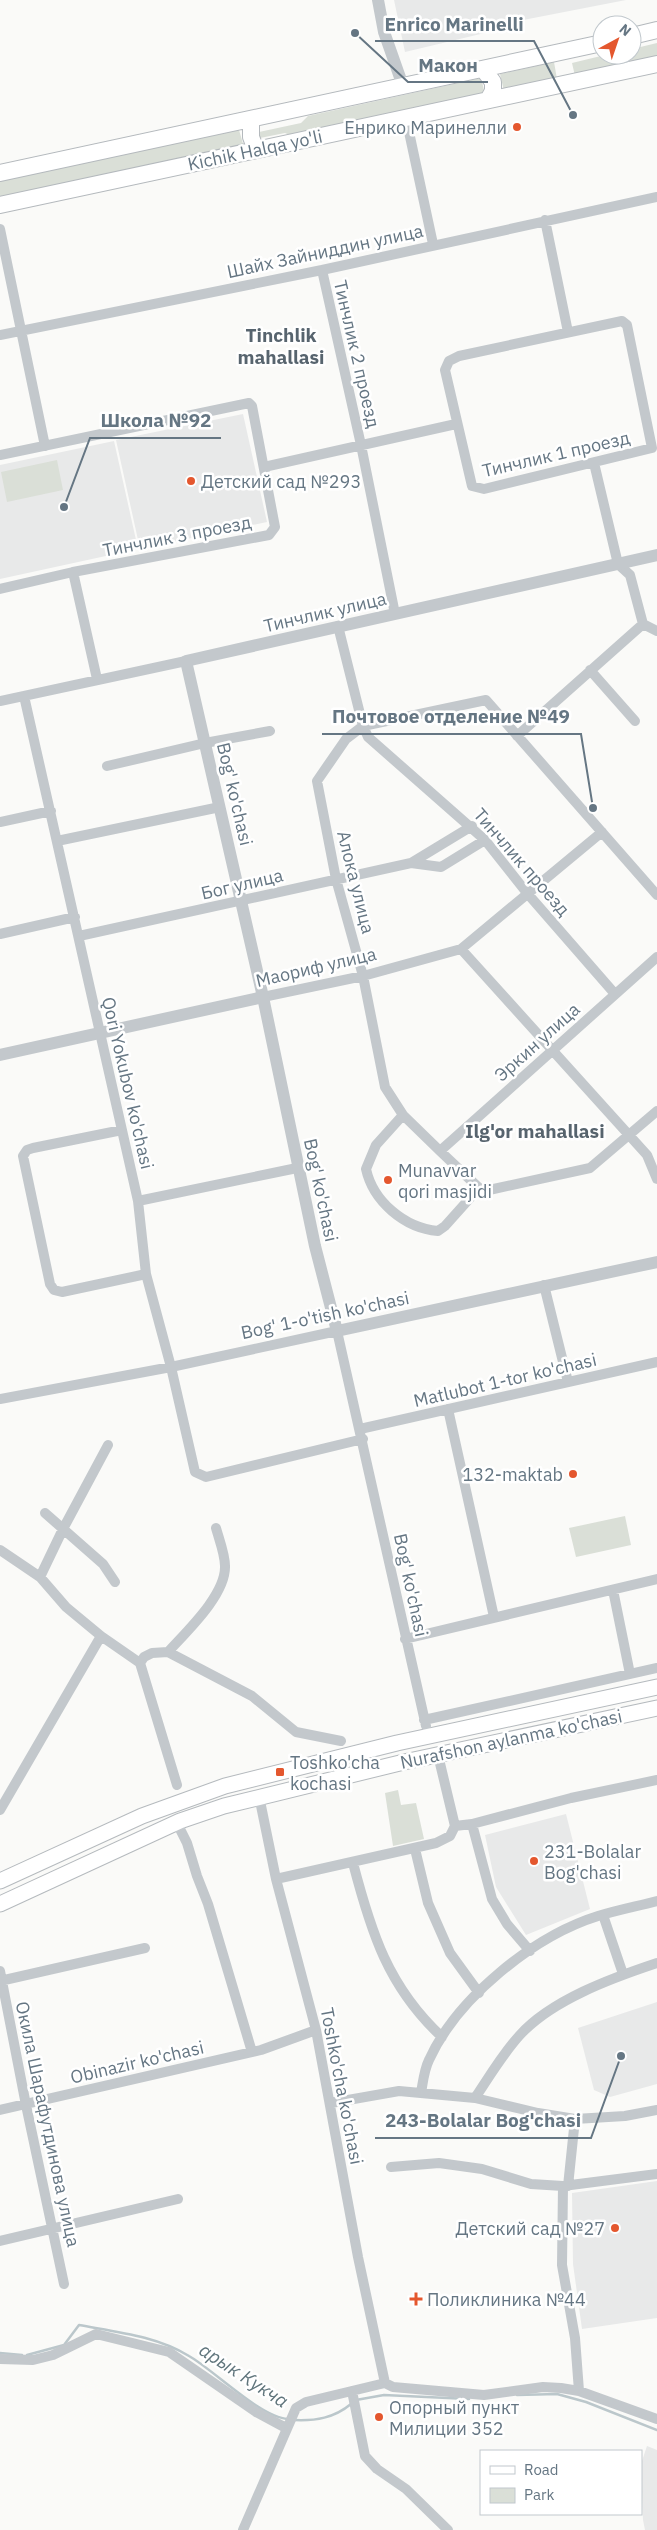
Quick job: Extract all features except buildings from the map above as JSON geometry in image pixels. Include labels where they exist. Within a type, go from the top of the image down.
[{"type":"highway","points":[[642,34],[657,30]]},
{"type":"highway","name":"Kichik Halqa yo'li","points":[[0,173],[592,45]]},
{"type":"highway","name":"Kichik Halqa yo'li","points":[[0,205],[657,64]]},
{"type":"highway","points":[[482,69],[493,82],[493,91],[488,100]]},
{"type":"highway","points":[[251,120],[251,137],[256,150]]},
{"type":"main road","name":"Nurafshon aylanma ko'chasi","points":[[0,1881],[142,1816],[218,1788],[397,1743],[657,1688]]},
{"type":"main road","name":"Nurafshon aylanma ko'chasi","points":[[0,1904],[197,1814],[259,1796],[657,1708]]},
{"type":"street","points":[[378,0],[384,32],[403,86]]},
{"type":"street","points":[[406,118],[433,244]]},
{"type":"street","name":"Шайх Зайниддин улица","points":[[0,335],[322,270],[433,244],[657,197]]},
{"type":"street","points":[[545,220],[568,332]]},
{"type":"street","points":[[0,229],[23,330],[45,446]]},
{"type":"street","name":"Тинчлик 2 проезд","points":[[322,270],[361,444],[395,614]]},
{"type":"street","name":"Тинчлик 1 проезд","points":[[625,322],[653,445],[649,450],[484,489],[475,488],[470,482],[456,424],[445,370],[449,361],[459,356],[568,332],[625,322]]},
{"type":"street","name":"Тинчлик 3 проезд","points":[[0,456],[244,402],[252,406],[275,527],[269,535],[73,572],[0,589]]},
{"type":"street","name":"Тинчлик 2 проезд","points":[[264,467],[456,424]]},
{"type":"street","points":[[594,463],[618,564],[630,576],[643,624],[657,632]]},
{"type":"street","name":"Тинчлик улица","points":[[0,701],[657,555]]},
{"type":"street","points":[[73,572],[98,679]]},
{"type":"street","points":[[518,736],[643,624]]},
{"type":"street","name":"Тинчлик проезд","points":[[338,626],[363,726],[368,736],[486,840],[527,892],[615,994]]},
{"type":"street","name":"Bog' ko'chasi","points":[[186,661],[263,997],[297,1168],[361,1434],[425,1723],[630,1674]]},
{"type":"street","points":[[590,670],[635,721]]},
{"type":"street","name":"Qori Yokubov ko'chasi","points":[[24,696],[138,1201],[146,1274],[171,1367],[195,1472],[199,1476]]},
{"type":"street","points":[[363,726],[486,700],[657,895]]},
{"type":"street","name":"Алока улица","points":[[363,726],[346,739],[317,781],[336,879],[363,976],[385,1087],[403,1114],[479,1188]]},
{"type":"street","points":[[107,766],[205,743],[270,731]]},
{"type":"street","points":[[58,841],[220,807]]},
{"type":"street","points":[[0,822],[51,811]]},
{"type":"street","name":"Бог улица","points":[[79,936],[411,863],[472,826]]},
{"type":"street","name":"Маориф улица","points":[[0,1054],[363,976],[461,949],[527,892],[602,832]]},
{"type":"street","name":"Бог улица","points":[[411,863],[441,867],[486,840]]},
{"type":"street","points":[[0,934],[75,917]]},
{"type":"street","points":[[461,949],[647,1155],[657,1179]]},
{"type":"street","name":"Эркин улица","points":[[440,1151],[657,957]]},
{"type":"street","points":[[403,1114],[376,1145],[366,1169],[372,1190],[382,1203],[398,1215],[416,1225],[438,1231],[445,1226],[479,1188],[490,1190],[590,1168],[657,1110]]},
{"type":"street","points":[[122,1130],[33,1148],[27,1150],[24,1156],[50,1284],[54,1290],[62,1292],[146,1274]]},
{"type":"street","points":[[138,1201],[297,1168]]},
{"type":"street","name":"Bog' 1-o'tish ko'chasi","points":[[0,1399],[171,1367],[657,1262]]},
{"type":"street","points":[[544,1285],[568,1382]]},
{"type":"street","name":"Matlubot 1-tor ko'chasi","points":[[199,1476],[206,1477],[448,1409],[657,1362]]},
{"type":"street","points":[[448,1409],[494,1617]]},
{"type":"street","points":[[40,1577],[62,1529],[108,1444]]},
{"type":"street","points":[[45,1514],[103,1564],[115,1582]]},
{"type":"street","points":[[168,1652],[212,1600],[220,1585],[225,1566],[216,1528]]},
{"type":"street","points":[[0,1550],[40,1577],[66,1607],[101,1636],[140,1662],[177,1785]]},
{"type":"street","points":[[405,1639],[657,1579]]},
{"type":"street","points":[[613,1590],[630,1674],[657,1668]]},
{"type":"street","points":[[0,1810],[101,1636]]},
{"type":"street","points":[[140,1662],[144,1657],[152,1653],[168,1652],[252,1696],[296,1732],[340,1741]]},
{"type":"street","points":[[276,1879],[415,1849],[450,1836],[455,1826],[438,1755]]},
{"type":"street","points":[[455,1826],[472,1824],[572,1798],[657,1780]]},
{"type":"street","name":"Toshko'cha ko'chasi","points":[[259,1796],[276,1879],[316,2030],[358,2257],[385,2383]]},
{"type":"street","points":[[177,1823],[187,1843],[208,1904],[252,2052]]},
{"type":"street","points":[[472,1824],[492,1899],[507,1924],[530,1951]]},
{"type":"street","points":[[415,1849],[428,1903],[450,1954],[479,1993]]},
{"type":"street","points":[[354,1863],[369,1922],[393,1976],[424,2020],[442,2037]]},
{"type":"street","points":[[421,2093],[428,2062],[451,2022],[479,1993],[530,1951],[574,1926],[603,1915],[657,1901]]},
{"type":"street","points":[[603,1915],[623,1974]]},
{"type":"street","points":[[1,1978],[145,1948]]},
{"type":"street","points":[[475,2098],[520,2034],[545,2014],[586,1991],[623,1974],[657,1963]]},
{"type":"street","name":"Окила Шарафутдинова улица","points":[[1,1978],[64,2284]]},
{"type":"street","name":"Obinazir ko'chasi","points":[[0,2110],[252,2052],[316,2030]]},
{"type":"street","points":[[331,2103],[400,2091],[475,2098],[538,2114],[575,2119],[625,2116],[657,2110]]},
{"type":"street","points":[[575,2119],[566,2186],[562,2265],[575,2338],[579,2391]]},
{"type":"street","points":[[390,2167],[439,2163],[482,2169],[531,2184],[566,2186],[657,2174]]},
{"type":"street","points":[[0,2241],[178,2199]]},
{"type":"street","points":[[0,2359],[33,2360],[53,2355],[96,2334],[169,2352],[256,2412],[286,2428]]},
{"type":"street","points":[[243,2530],[293,2411],[306,2402],[385,2383],[393,2387],[484,2394],[543,2387],[579,2391],[657,2419]]},
{"type":"street","points":[[352,2391],[365,2456],[377,2469],[406,2489],[448,2530]]},
{"type":"shaded area","points":[[394,0],[626,0],[518,21],[518,25],[405,52]]},
{"type":"shaded area","name":"Детский сад №293","points":[[243,414],[267,522],[140,549],[116,440]]},
{"type":"shaded area","points":[[114,441],[138,549],[0,579],[0,465]]},
{"type":"shaded area","name":"231-Bolalar Bog'chasi","points":[[566,1814],[590,1909],[526,1935],[496,1887],[485,1835]]},
{"type":"shaded area","points":[[657,2002],[657,2084],[610,2097],[594,2090],[578,2028]]},
{"type":"shaded area","name":"Детский сад №27","points":[[657,2181],[657,2318],[582,2329],[573,2264],[572,2193]]},
{"type":"shaded area","points":[[647,2446],[657,2450],[657,2530],[645,2530],[643,2520],[642,2461]]},
{"type":"green space","points":[[657,43],[657,58],[642,61],[642,47]]},
{"type":"green space","points":[[592,58],[592,65],[625,65],[575,76],[572,63]]},
{"type":"green space","points":[[554,62],[557,79],[504,91],[500,74]]},
{"type":"green space","points":[[481,78],[485,94],[292,136],[285,133],[260,138],[259,132],[301,123],[308,116]]},
{"type":"green space","points":[[239,130],[244,147],[0,199],[0,181]]},
{"type":"green space","points":[[57,460],[63,490],[7,502],[1,472]]},
{"type":"green space","points":[[625,1516],[631,1545],[576,1557],[569,1528]]},
{"type":"green space","points":[[398,1790],[401,1805],[416,1803],[424,1839],[393,1846],[385,1793]]},
{"type":"waterway","name":"арык Кукча","points":[[27,2355],[64,2345],[79,2325],[150,2339],[189,2356],[265,2411],[277,2417],[288,2419]]},
{"type":"waterway","name":"арык Кукча","points":[[0,2353],[22,2355]]},
{"type":"waterway","name":"арык Кукча","points":[[517,2395],[557,2394],[586,2402],[657,2430]]},
{"type":"waterway","name":"арык Кукча","points":[[356,2400],[384,2395],[469,2399]]},
{"type":"waterway","name":"арык Кукча","points":[[294,2420],[324,2418],[338,2413],[351,2404]]},
{"type":"place","name":"Макон","points":[[355,33]]},
{"type":"place","name":"Enrico Marinelli","points":[[573,115]]},
{"type":"place","name":"Енрико Маринелли","points":[[517,127]]},
{"type":"place","name":"Детский сад №293","points":[[191,481]]},
{"type":"place","name":"Школа №92","points":[[64,507]]},
{"type":"place","name":"Почтовое отделение №49","points":[[593,808]]},
{"type":"place","name":"Munavvar qori masjidi","points":[[388,1180]]},
{"type":"place","name":"132-maktab","points":[[573,1474]]},
{"type":"place","name":"Toshko'cha kochasi","points":[[280,1772]]},
{"type":"place","name":"231-Bolalar Bog'chasi","points":[[534,1861]]},
{"type":"place","name":"243-Bolalar Bog'chasi","points":[[621,2056]]},
{"type":"place","name":"Детский сад №27","points":[[615,2228]]},
{"type":"place","name":"Поликлиника №44","points":[[416,2299]]},
{"type":"place","name":"Опорный пункт Милиции 352","points":[[379,2417]]},
{"type":"district","name":"Tinchlik mahallasi","points":[[281,346]]},
{"type":"district","name":"Ilg'or mahallasi","points":[[535,1131]]}]
